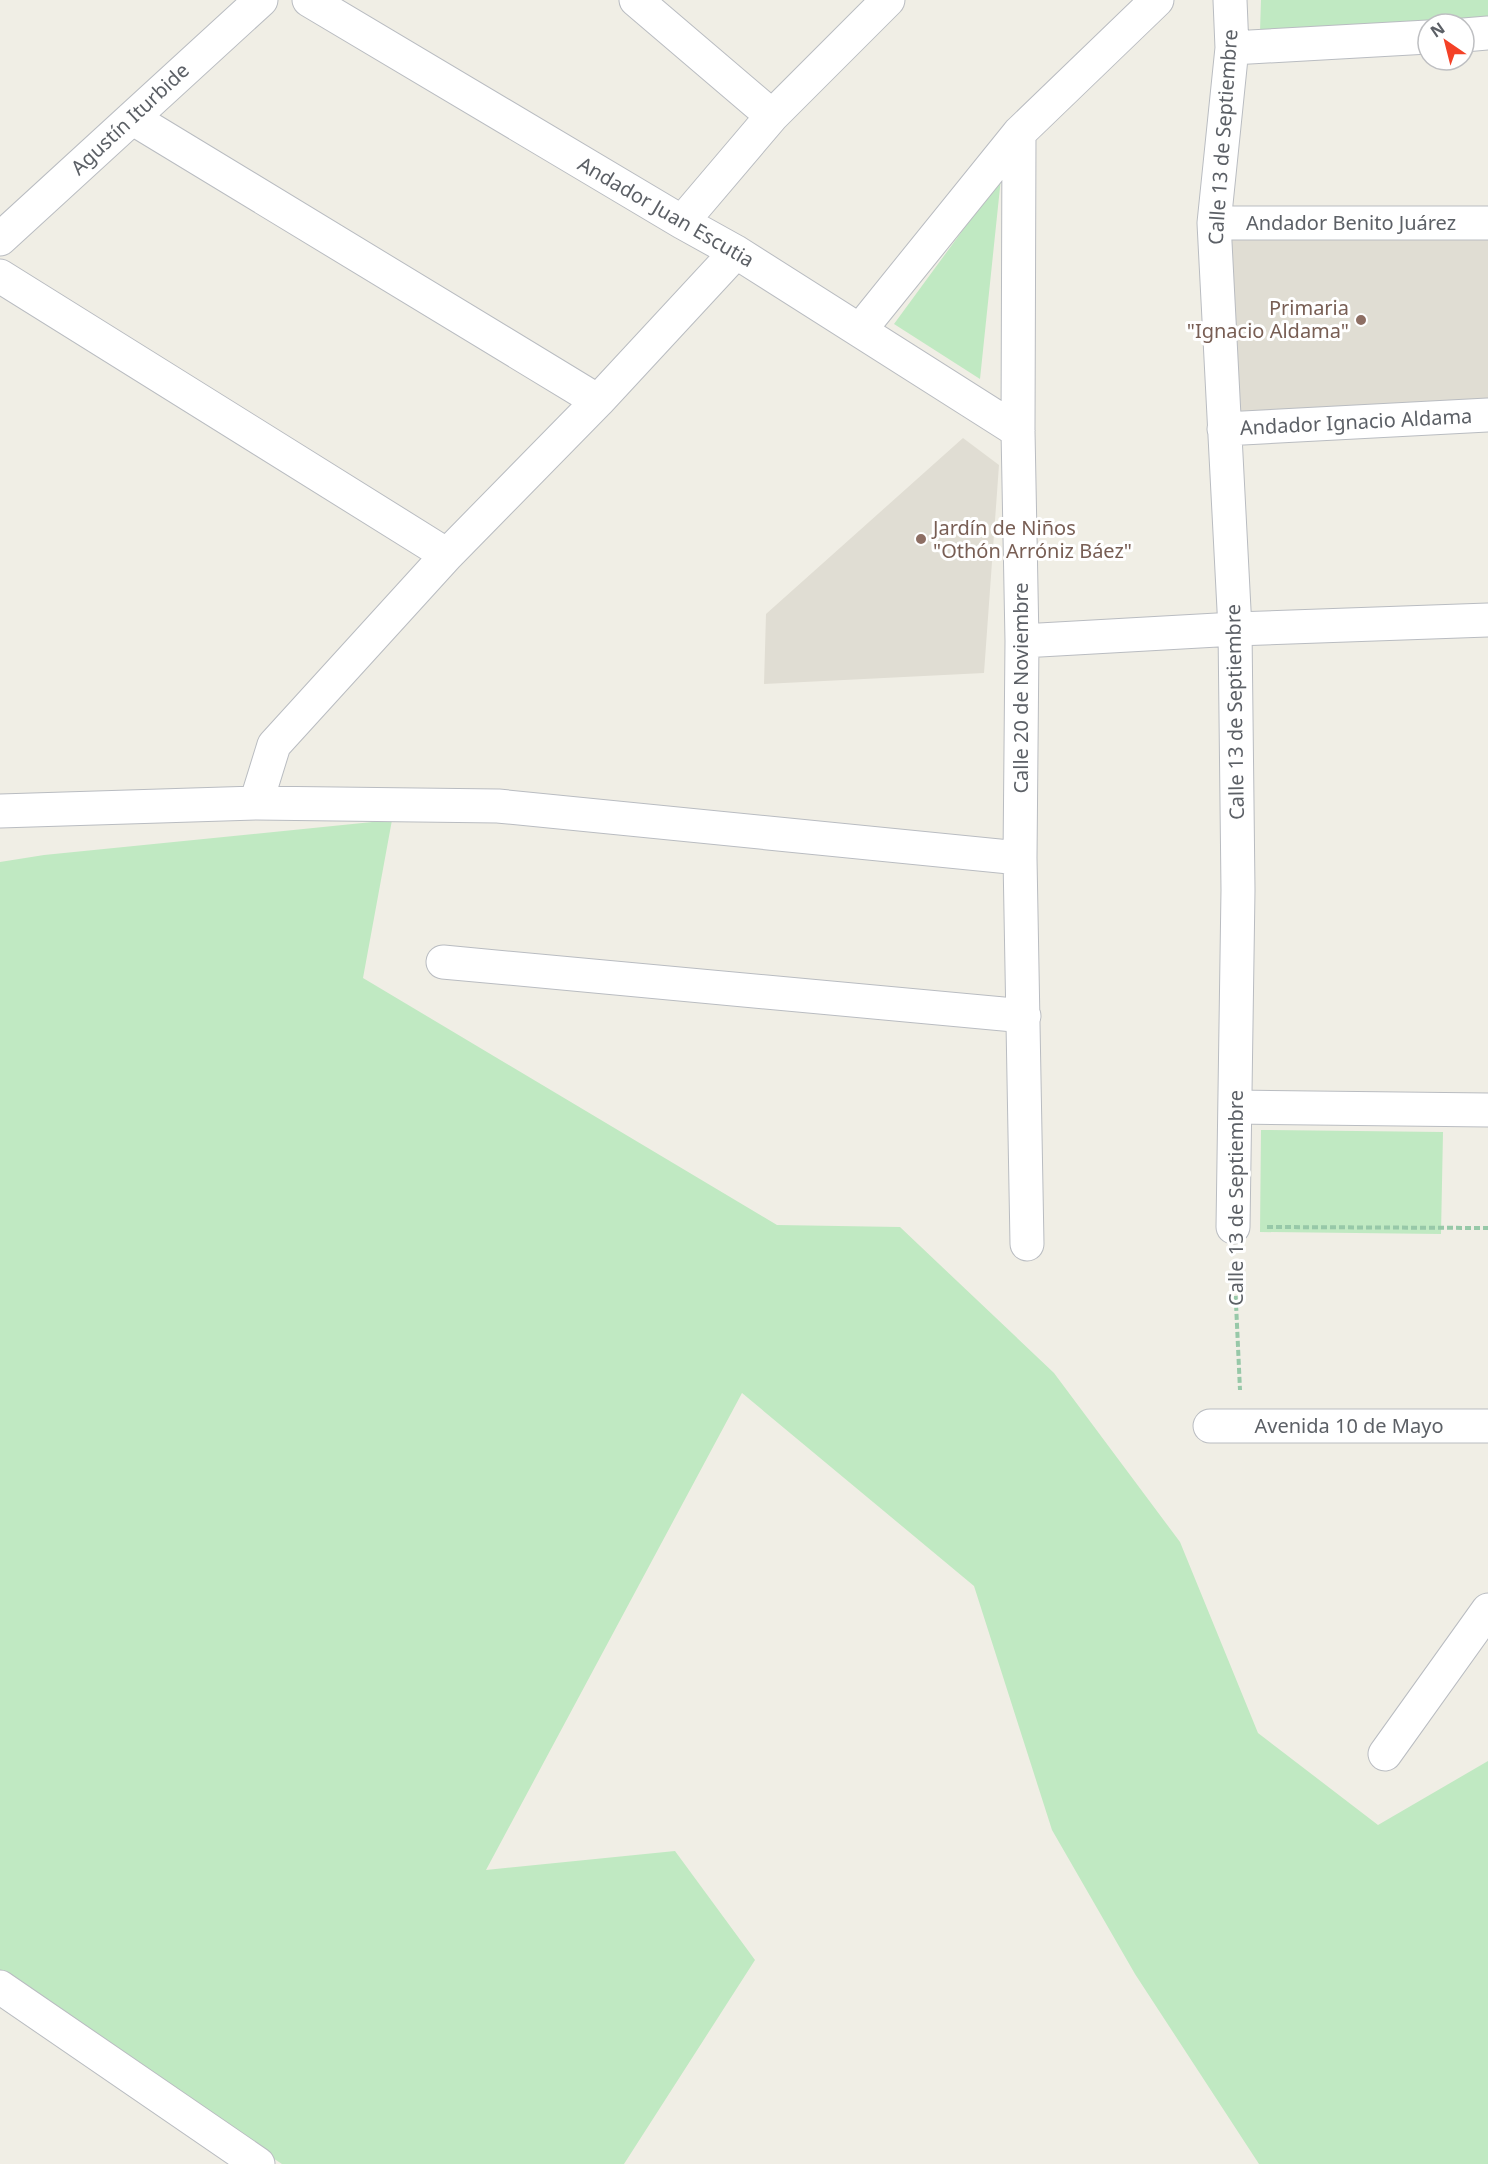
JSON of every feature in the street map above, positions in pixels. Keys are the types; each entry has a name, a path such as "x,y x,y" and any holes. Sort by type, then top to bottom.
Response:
{"street":[{"name":"Agustín Iturbide","path":"0,239 261,0"},
{"name":"Andador Juan Escutia","path":"309,0 735,252 1018,431"},
{"path":"636,0 772,116"},
{"path":"682,222 772,116 888,0"},
{"path":"860,330 1019,133 1157,0"},
{"name":"Calle 13 de Septiembre","path":"1230,0 1232,48 1214,223 1235,629 1238,890 1233,1227"},
{"path":"1232,48 1416,38"},
{"path":"132,118 598,401"},
{"name":"Calle 20 de Noviembre","path":"1019,133 1018,431 1022,641 1020,858 1027,1244"},
{"name":"Andador Benito Juárez","path":"1214,223 1488,223"},
{"path":"256,803 274,745 447,555 598,401 735,252"},
{"path":"0,276 447,555"},
{"name":"Andador Ignacio Aldama","path":"1224,429 1488,415"},
{"path":"1022,641 1235,629 1488,620"},
{"path":"0,811 256,803 498,806 1020,858"},
{"path":"443,962 1024,1016"},
{"path":"1236,1107 1488,1110"},
{"name":"Avenida 10 de Mayo","path":"1226,1426 1488,1426"},
{"path":"1385,1754 1488,1610"},
{"path":"0,1987 258,2164"}],"path":[{"path":"1233,1227 1488,1228"},
{"name":"Calle 13 de Septiembre","path":"1226,1426 1233,1227"}],"shaded area":[{"name":"Primaria \"Ignacio Aldama\"","path":"1488,234 1488,401 1237,420 1230,238"},
{"name":"Jardín de Niños \"Othón Arróniz Báez\"","path":"963,438 999,465 984,673 764,684 766,614"}],"green space":[{"path":"1261,0 1488,0 1488,20 1476,21 1476,12 1416,12 1416,24 1260,32"},
{"path":"1001,178 980,379 894,324"},
{"path":"392,820 363,978 777,1225 900,1227 1054,1373 1180,1542 1258,1733 1378,1825 1488,1761 1488,2164 1259,2164 1135,1974 1052,1830 974,1586 742,1393 486,1870 675,1851 755,1960 624,2164 282,2164 0,1980 0,862 44,855"},
{"path":"1261,1130 1443,1132 1441,1234 1260,1232"}],"place":[{"name":"Primaria \"Ignacio Aldama\"","path":"1361,320"},
{"name":"Jardín de Niños \"Othón Arróniz Báez\"","path":"921,539"}]}
